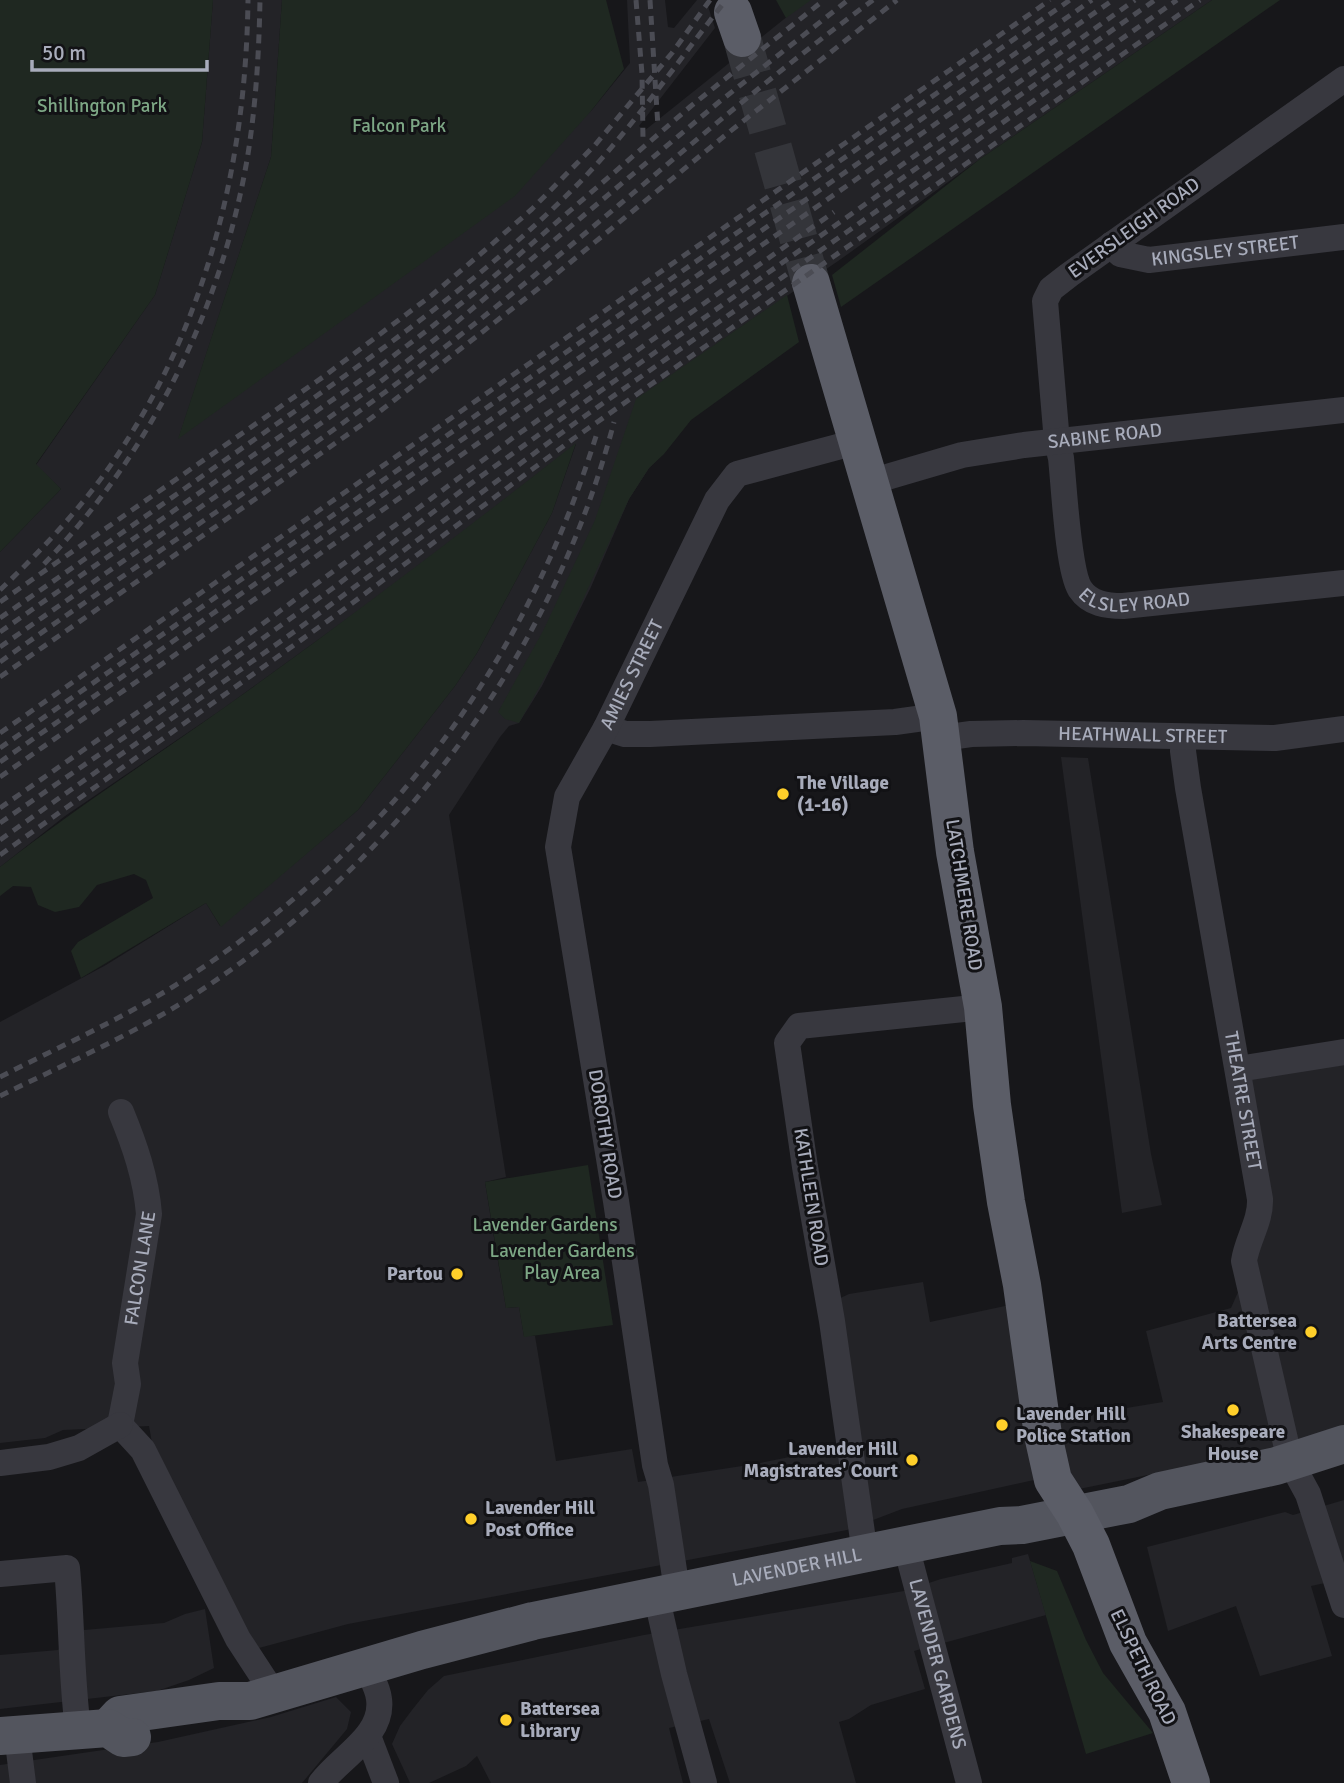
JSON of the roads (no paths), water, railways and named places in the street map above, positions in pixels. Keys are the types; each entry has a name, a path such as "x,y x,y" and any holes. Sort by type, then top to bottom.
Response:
{"highway":[{"name":"LATCHMERE ROAD","path":"811,283 940,727 955,852 983,1007 994,1119 1044,1435 1053,1480 1075,1514"},
{"name":"ELSPETH ROAD","path":"1075,1514 1097,1558 1128,1643 1167,1712 1191,1783"}],"main road":[{"name":"LAVENDER HILL","path":"8,1735 93,1728 120,1715 219,1701 262,1698 517,1625 666,1592 1000,1526 1022,1525 1129,1504 1160,1491 1290,1461 1344,1444"}],"street":[{"name":"EVERSLEIGH ROAD","path":"1057,442 1045,301 1047,295 1059,282 1344,79"},
{"name":"KINGSLEY STREET","path":"1112,244 1120,254 1149,260 1344,237"},
{"name":"SABINE ROAD","path":"870,482 962,455 1344,410"},
{"name":"AMIES STREET","path":"856,442 737,474 718,500 606,728 620,733 650,734 895,722 940,727"},
{"name":"ELSLEY ROAD","path":"1057,442 1074,569 1081,590 1096,603 1123,606 1344,583"},
{"name":"HEATHWALL STREET","path":"940,727 971,733 1275,738 1344,729"},
{"name":"DOROTHY ROAD","path":"606,728 567,797 558,847 614,1187 655,1465 661,1485 666,1592 674,1675 704,1783"},
{"name":"THEATRE STREET","path":"1184,737 1188,788 1261,1209 1245,1249 1244,1261 1290,1461 1308,1494 1344,1605"},
{"name":"KATHLEEN ROAD","path":"865,1554 834,1334 787,1043 799,1026 983,1007"},
{"path":"1238,1069 1344,1052"},
{"name":"FALCON LANE","path":"120,1425 128,1384 125,1363 149,1214 147,1190 136,1148 121,1112"},
{"path":"0,1463 49,1457 79,1448 120,1425 143,1450 237,1639 262,1698"},
{"name":"LAVENDER GARDENS","path":"906,1546 969,1783"},
{"path":"0,1574 67,1569 73,1689 93,1728"},
{"path":"321,1783 332,1769 368,1737 379,1708 379,1696 367,1667"},
{"path":"8,1735 23,1783"},
{"path":"368,1737 386,1783"}],"tunnel":[{"path":"742,38 811,283"}],"railway":[{"path":"0,590 66,521 111,465 154,394 179,341 218,232 231,175 246,59 248,0"},
{"path":"44,564 118,474 149,426 201,321 221,267 248,154 257,77 260,0"},
{"path":"636,0 642,74 643,139"},
{"path":"650,0 658,127"},
{"path":"0,602 323,377 432,295 484,251 532,209 595,145 672,53 710,0"},
{"path":"0,618 371,357 490,264 565,197 609,151 726,0"},
{"path":"0,632 371,373 434,325 691,106 824,0"},
{"path":"0,647 380,382 447,330 719,102 848,0"},
{"path":"0,662 387,391 496,307 763,85 873,0"},
{"path":"0,677 370,419 539,288 728,133 897,0"},
{"path":"0,733 1050,0"},
{"path":"0,748 1070,0"},
{"path":"0,762 1092,0"},
{"path":"0,777 1113,0"},
{"path":"872,186 1135,0"},
{"path":"0,823 333,588 579,406 1155,0"},
{"path":"0,840 298,629 575,423 1177,0"},
{"path":"0,855 343,610 573,439 1200,0"},
{"path":"0,808 230,648 514,437 834,212"},
{"path":"0,1096 150,1022 248,957 321,897 388,831 449,758 502,681 548,598 585,512 614,422"},
{"path":"0,1077 119,1018 187,978 260,926 327,869 387,808 442,743 489,672 531,597 567,518 597,433"}],"place":[{"name":"The Village (1-16)","path":"783,794"},
{"name":"Partou","path":"457,1274"},
{"name":"Battersea Arts Centre","path":"1311,1332"},
{"name":"Shakespeare House","path":"1233,1410"},
{"name":"Lavender Hill Police Station","path":"1002,1425"},
{"name":"Lavender Hill Magistrates' Court","path":"912,1460"},
{"name":"Lavender Hill Post Office","path":"471,1519"},
{"name":"Battersea Library","path":"506,1720"}],"park label":[{"name":"Shillington Park","path":"102,106"},
{"name":"Falcon Park","path":"399,126"},
{"name":"Lavender Gardens","path":"545,1225"},
{"name":"Lavender Gardens Play Area","path":"562,1262"}]}
